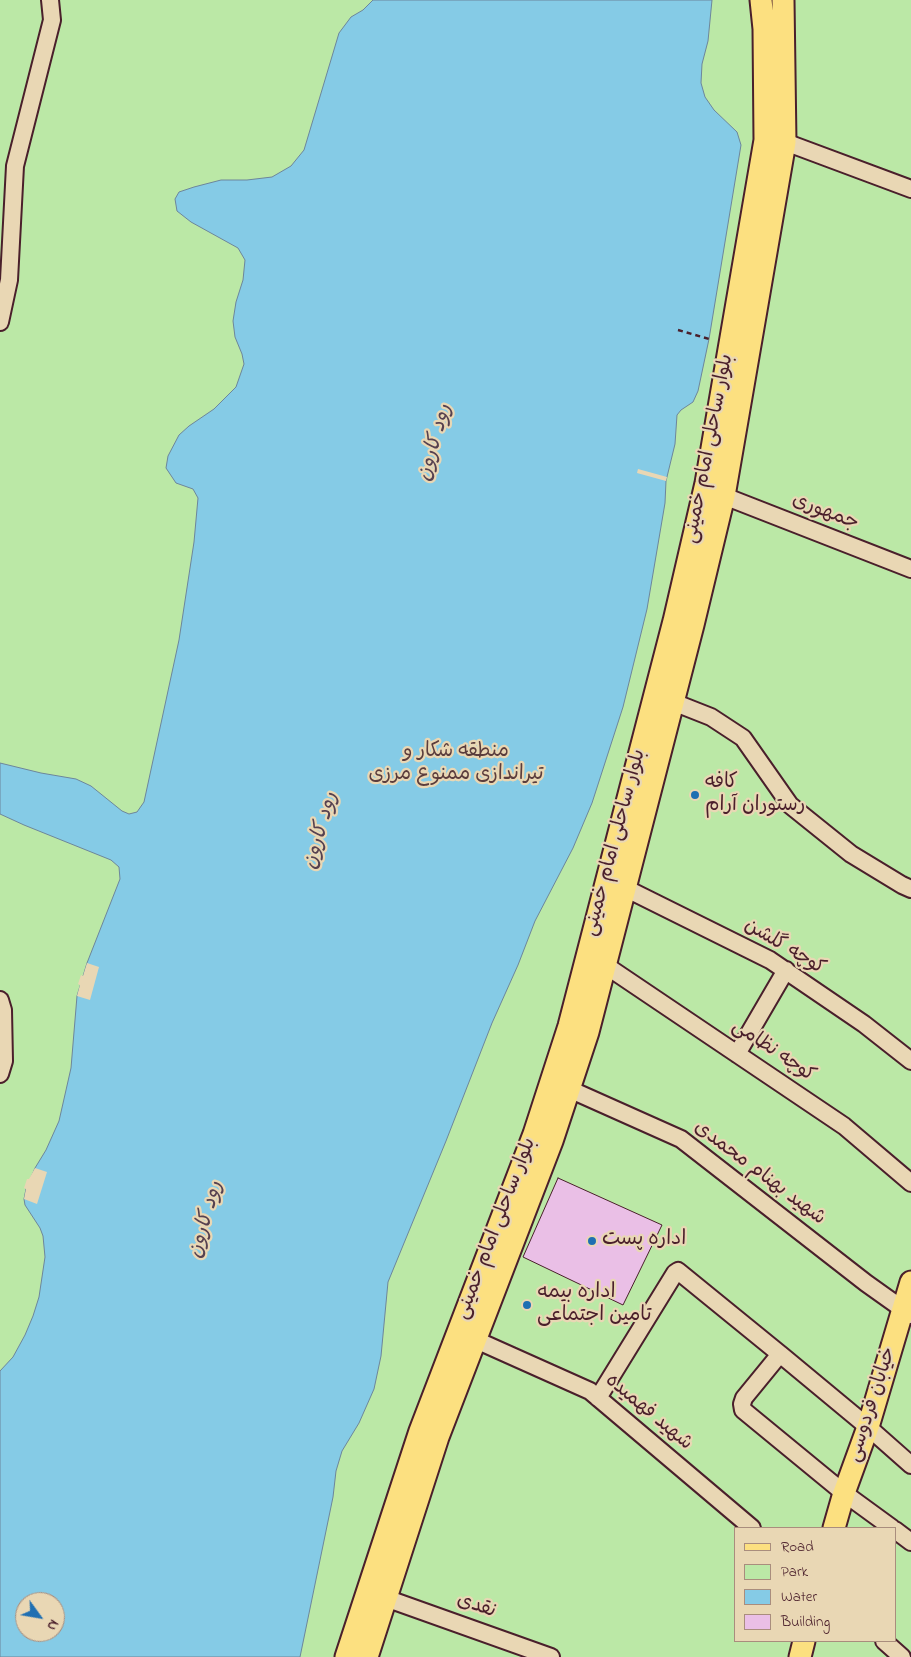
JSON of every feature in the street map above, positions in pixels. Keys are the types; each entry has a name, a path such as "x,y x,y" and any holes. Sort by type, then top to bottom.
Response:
{"main road":[{"name":"بلوار ساحلی امام خمینی","path":"761,0 775,141"},
{"name":"بلوار ساحلی امام خمینی","path":"346,1657 377,1595 476,1340 552,1140 588,1032 673,702 714,492 775,141 783,0"},
{"name":"بلوار ساحلی امام خمینی","path":"367,1657 377,1595 420,1431 534,1134 569,1026 674,621 714,492"},
{"name":"خیابان فردوسی","path":"834,1527 844,1493 907,1312 911,1282"},
{"path":"800,1657 804,1642"}],"street":[{"path":"0,322 9,280 15,166 52,20 50,0"},
{"path":"775,141 911,189"},
{"name":"جمهوری","path":"714,492 911,569"},
{"path":"673,702 711,717 743,738 790,806 851,854 911,889"},
{"name":"کوچه گلشن","path":"625,888 770,960 864,1024 911,1060"},
{"name":"کوچه نظامی","path":"605,965 844,1126 911,1183"},
{"path":"737,1054 786,970"},
{"path":"0,1000 3,1010 4,1062 0,1074"},
{"name":"شهید بهنام محمدی","path":"569,1089 680,1139 866,1283 907,1312"},
{"path":"598,1398 678,1271 868,1427 911,1465"},
{"name":"شهید فهمیده","path":"476,1340 590,1392 751,1527"},
{"path":"780,1354 744,1398 743,1410 844,1493 890,1527"},
{"path":"896,1531 911,1542"},
{"name":"نقدی","path":"377,1595 551,1657"},
{"path":"885,1642 902,1657"}],"path":[{"path":"678,330 709,339"}],"green space":[{"name":"منطقه شکار و تیراندازی ممنوع مرزی","path":"0,0 911,0 911,1657 0,1657"}],"water":[{"name":"رود کارون","path":"373,0 712,0 708,41 702,64 701,83 705,97 714,110 737,132 741,145 709,339 698,391 693,402 677,415 675,444 666,481 665,503 647,609 623,707 592,803 573,848 535,921 388,1282 381,1356 374,1389 359,1423 342,1451 336,1471 333,1497 300,1657 0,1657 0,1371 13,1357 33,1316 39,1297 45,1257 43,1236 25,1205 24,1199 35,1168 46,1150 59,1121 71,1068 77,996 87,963 120,879 119,867 111,860 0,814 0,763 76,779 91,786 122,811 129,814 137,812 144,802 179,640 194,542 198,498 193,489 176,483 166,468 168,456 179,435 214,409 236,387 244,364 235,337 233,321 236,302 243,280 245,260 238,248 191,222 177,211 175,199 179,192 194,187 221,180 247,180 272,177 291,166 304,150 339,33 351,17 363,10"}],"pier":[{"path":"638,469 667,477 666,481 637,473"},
{"path":"87,963 99,967 90,1000 77,996 80,985 78,984"},
{"path":"35,1168 47,1172 37,1204 24,1199 26,1189 24,1188 27,1179 29,1179"}],"building":[{"name":"اداره پست","path":"558,1178 662,1225 623,1305 523,1257"}],"place":[{"name":"کافه رستوران آرام","path":"695,795"},
{"name":"اداره پست","path":"592,1241"},
{"name":"اداره بیمه تامین اجتماعی","path":"527,1305"}]}
